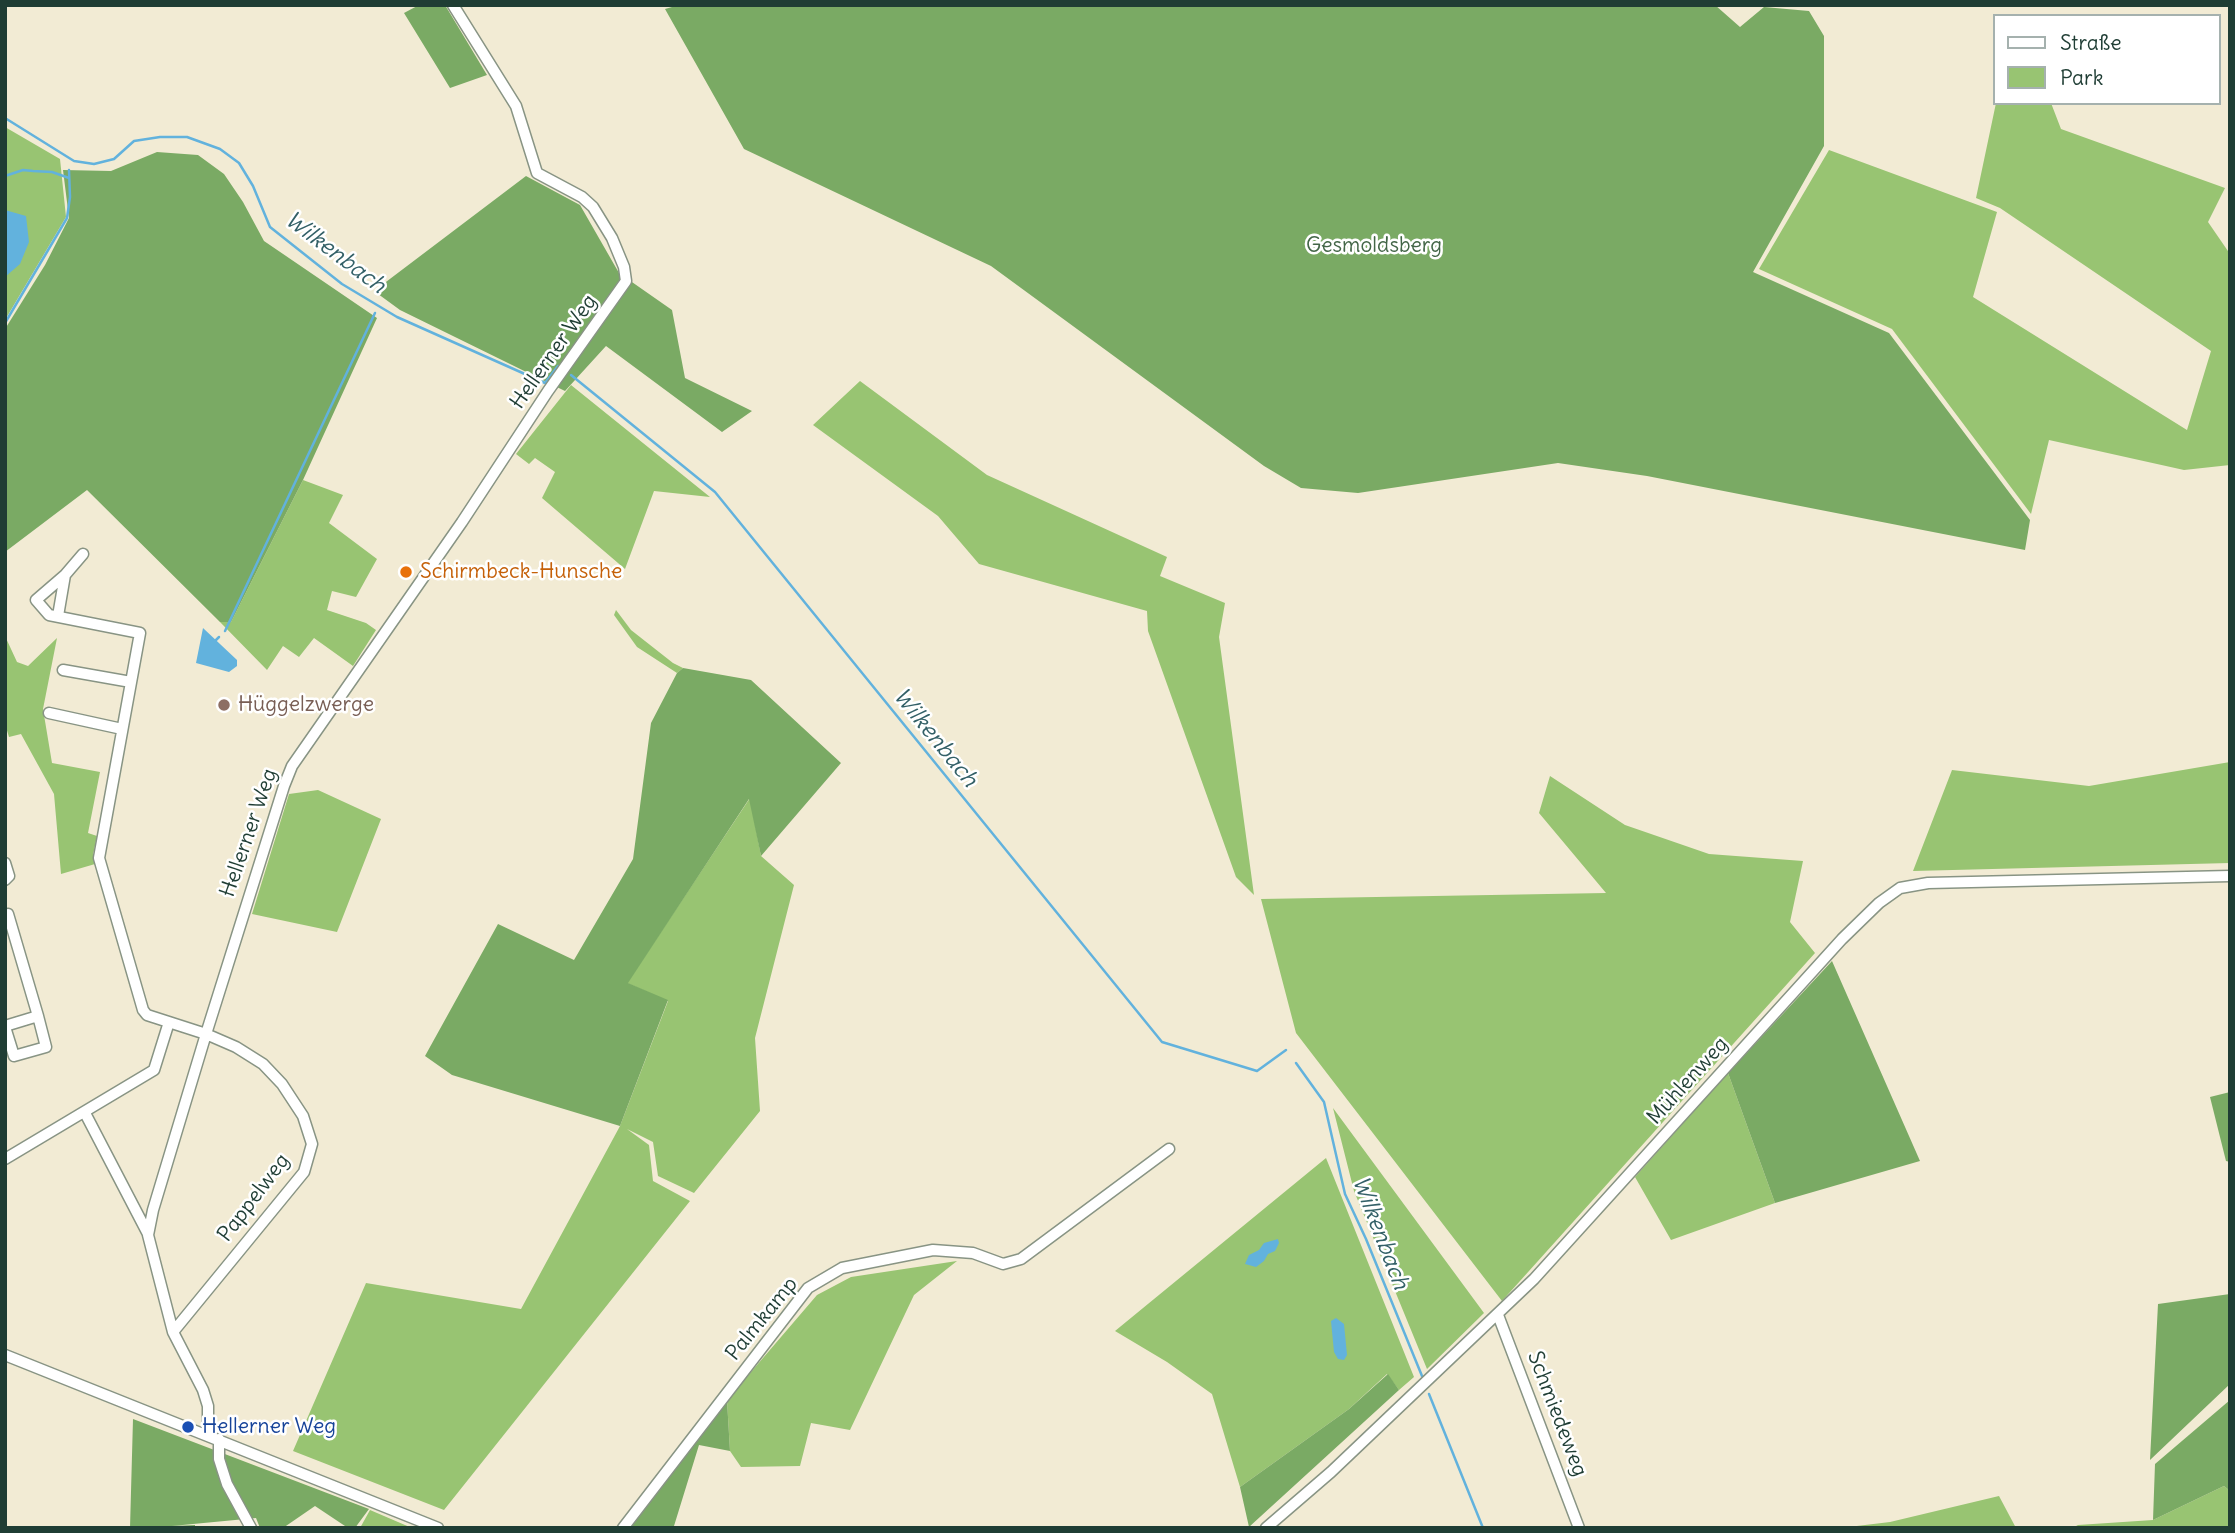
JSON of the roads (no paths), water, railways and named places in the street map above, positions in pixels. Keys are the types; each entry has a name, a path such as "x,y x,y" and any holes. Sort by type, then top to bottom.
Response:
{"street":[{"name":"Hellerner Weg","path":"208,1434 208,1406 203,1390 173,1332 148,1235 153,1210 271,823 292,766 626,281 624,267 612,238 593,207 582,197 537,173 516,106 453,5"},
{"path":"65,575 58,616 49,615 36,600 65,575 83,554"},
{"name":"Pappelweg","path":"58,616 140,633 99,858 144,1010 147,1014 169,1023 206,1034 236,1047 263,1064 282,1084 303,1116 312,1144 304,1172 173,1332"},
{"path":"64,670 131,682"},
{"path":"49,713 122,729"},
{"path":"5,863 9,876 5,880"},
{"name":"Mühlenweg","path":"1266,1528 1331,1472 1534,1279 1842,939 1900,888 1928,883 2230,876"},
{"path":"6,911 38,1017 46,1047 13,1056 5,1026 38,1017"},
{"path":"5,1159 154,1070 169,1023"},
{"path":"85,1113 148,1235"},
{"name":"Palmkamp","path":"623,1528 808,1288 842,1268 933,1250 973,1253 1003,1265 1021,1259 1169,1149"},
{"name":"Schmiedeweg","path":"1498,1315 1579,1528"},
{"path":"5,1355 438,1528"},
{"path":"219,1439 219,1459 227,1484 251,1528"}],"water":[{"path":"5,210 26,216 29,242 20,264 5,277"},
{"path":"203,628 237,660 237,666 229,672 196,663"},
{"path":"1278,1239 1275,1251 1268,1254 1264,1261 1256,1267 1245,1264 1249,1255 1259,1250 1264,1243"},
{"path":"1336,1318 1344,1324 1347,1355 1344,1360 1338,1359 1334,1352 1331,1321"}],"waterway":[{"name":"Wilkenbach","path":"5,118 74,161 94,164 114,159 134,141 160,137 187,137 220,149 239,163 253,186 270,227 342,284 397,317 545,383 558,366"},
{"path":"5,176 23,170 52,172 69,178"},
{"path":"5,323 67,218 70,197 69,170"},
{"path":"225,631 375,313"},
{"name":"Wilkenbach","path":"571,375 715,492 1162,1042 1257,1071 1286,1050"},
{"path":"216,640 219,637"},
{"name":"Wilkenbach","path":"1296,1063 1324,1102 1345,1194 1422,1376"},
{"name":"Wilkenbach","path":"1429,1394 1483,1528"}],"place":[{"name":"Schirmbeck-Hunsche","path":"406,572"},
{"name":"Hüggelzwerge","path":"224,705"},
{"name":"Hellerner Weg","path":"188,1427"}],"park label":[{"name":"Gesmoldsberg","path":"1374,246"}]}
